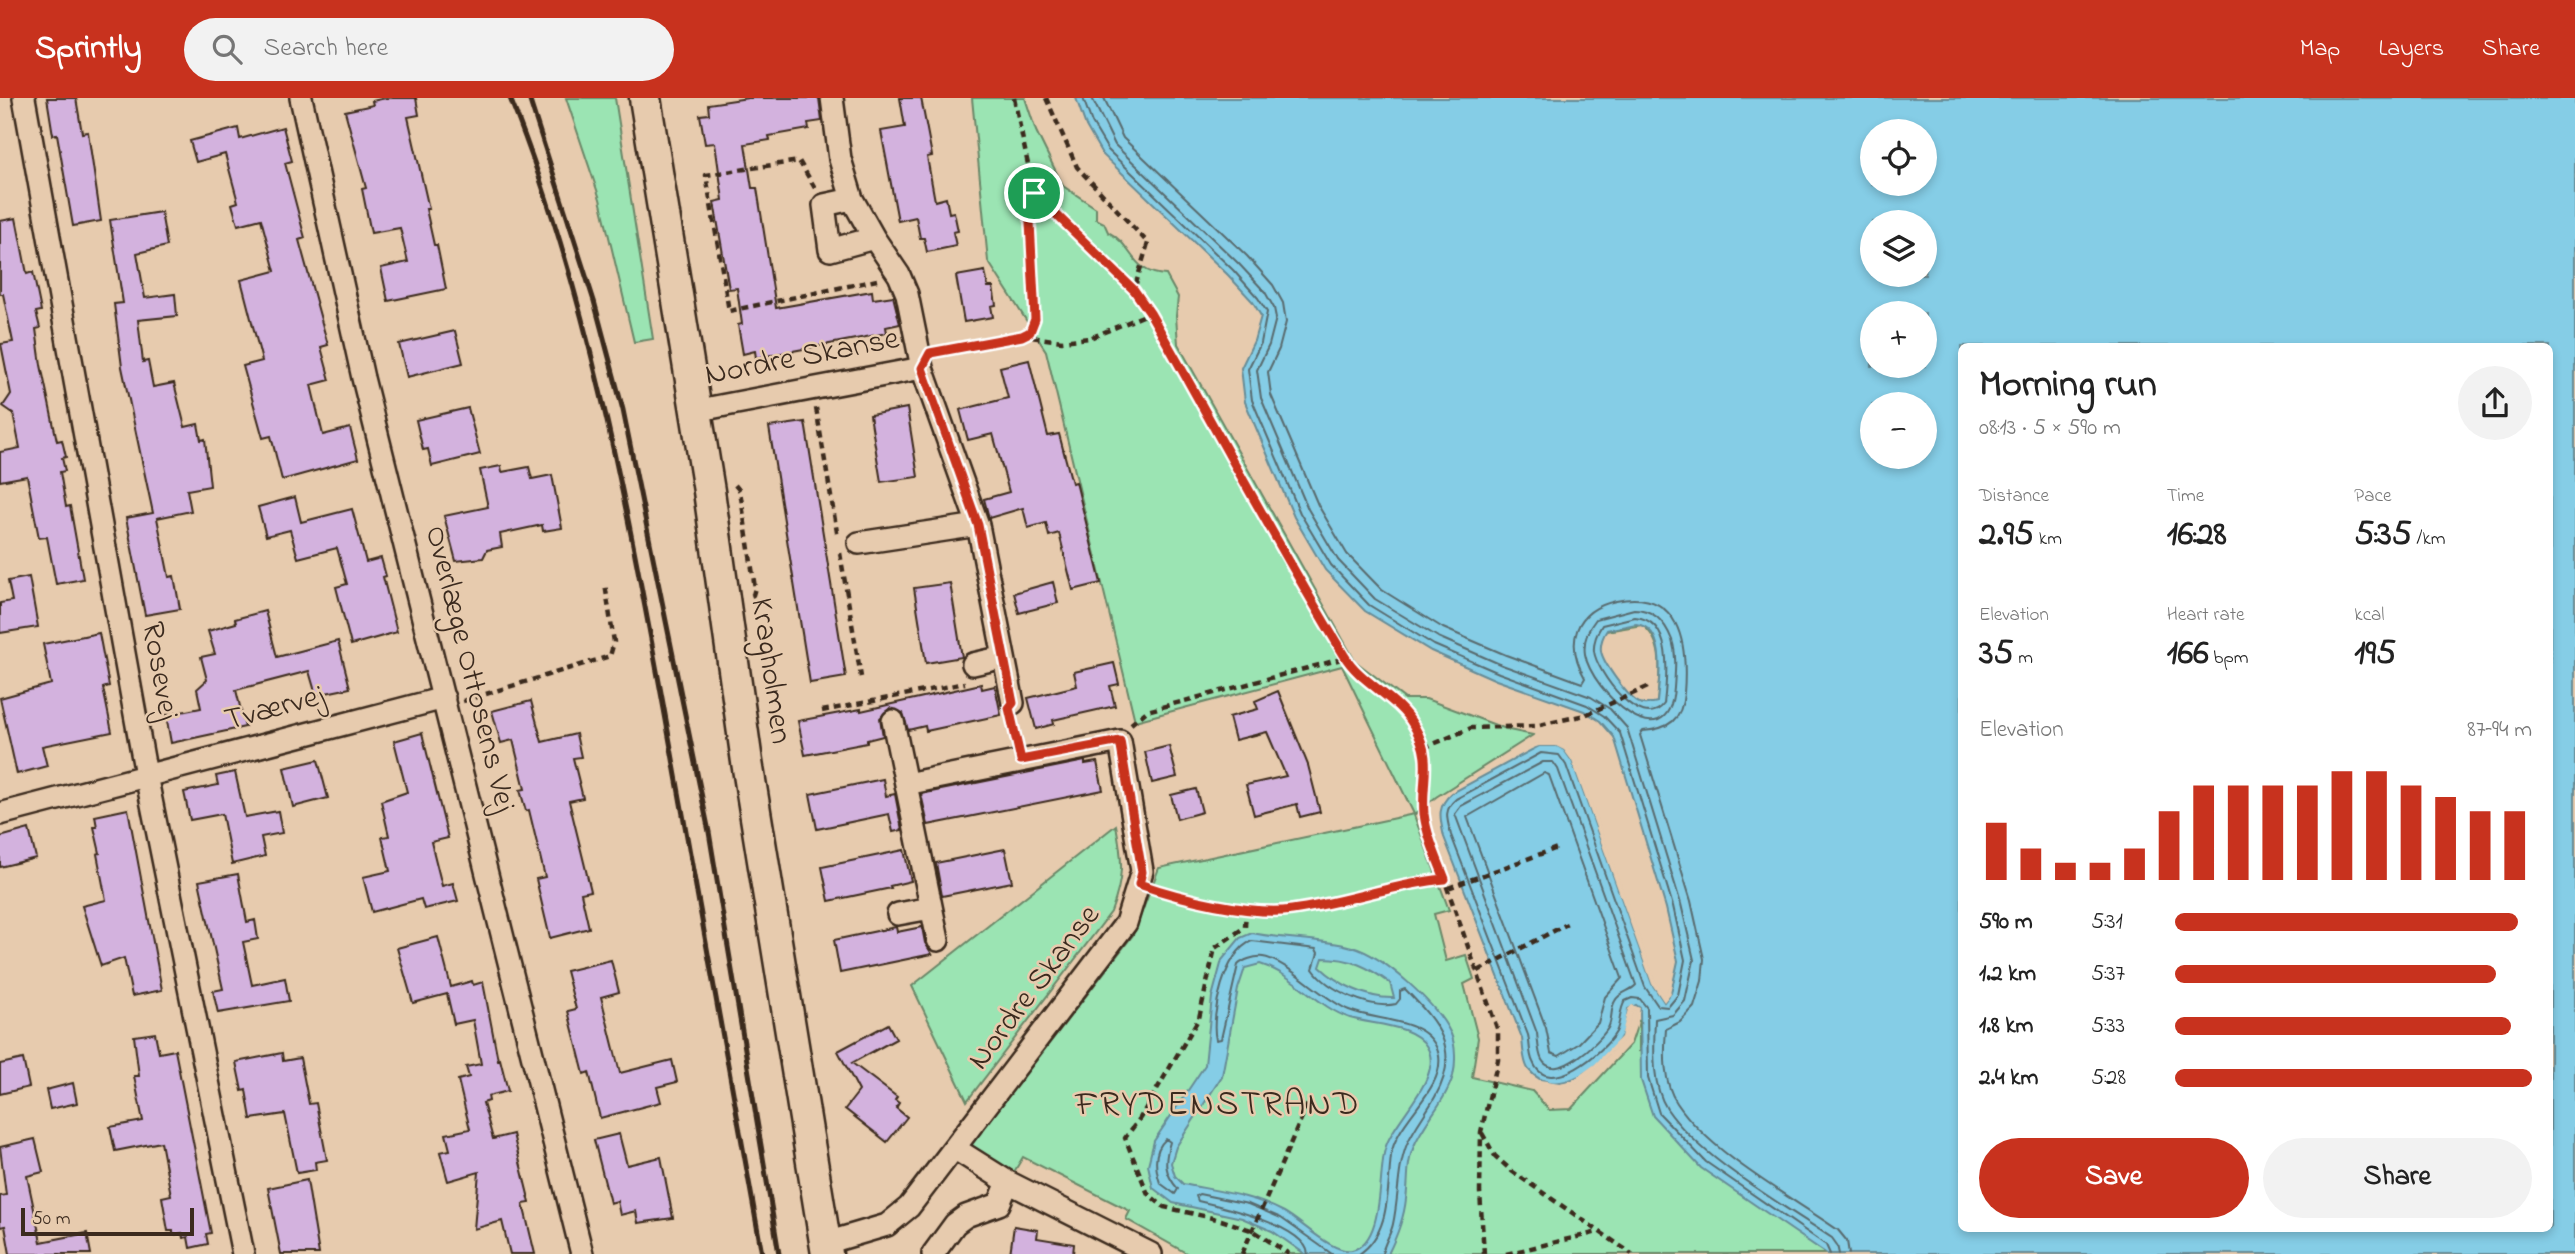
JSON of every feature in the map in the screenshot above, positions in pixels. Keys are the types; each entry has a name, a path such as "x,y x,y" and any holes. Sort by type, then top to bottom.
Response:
{"street":[{"name":"Rosevej","path":"24,98 146,775 243,1254"},
{"name":"Overlæge Ottosens Vej","path":"301,98 363,378 582,1254"},
{"name":"Kragholmen","path":"645,98 709,491 747,762 826,1249"},
{"name":"Nordre Skanse","path":"832,98 840,159 852,199 873,238 899,275 907,294 922,368 978,525 1013,703"},
{"path":"852,199 824,205 830,250 873,238"},
{"name":"Nordre Skanse","path":"694,411 922,368"},
{"path":"859,543 978,525"},
{"path":"971,673 1004,657"},
{"name":"Tværvej","path":"0,814 146,775 445,702"},
{"path":"893,721 938,940"},
{"name":"Nordre Skanse","path":"826,1249 887,1225 909,1207 1126,923 1139,884 1141,862 1120,741"},
{"path":"906,784 1120,741"},
{"path":"898,914 931,908"},
{"path":"954,1148 1008,1182 1151,1254"},
{"path":"933,1254 955,1224 965,1216 999,1204 1008,1182"}],"path":[{"path":"922,368 930,353 1022,336 1030,332 1035,319 1030,222 1034,193 1014,98"},
{"path":"1046,98 1077,167 1148,243 1134,290"},
{"path":"824,205 799,161 706,175 729,311 899,275"},
{"path":"1034,193 1134,290 1150,313 1345,658 1399,707 1414,726 1424,748 1427,772 1424,811 1427,831 1497,1031 1495,1076 1481,1132 1480,1192 1484,1254"},
{"path":"1022,336 1062,341 1090,338 1150,313"},
{"path":"813,389 861,677"},
{"path":"740,491 755,588"},
{"path":"445,702 610,656 614,642 605,584"},
{"path":"1120,741 1134,718 1147,711 1345,658"},
{"path":"822,711 971,673"},
{"path":"1424,748 1471,728 1535,726 1585,715 1648,688"},
{"path":"1013,703 1009,708 1021,760"},
{"path":"1448,888 1557,848"},
{"path":"1139,884 1161,892 1270,912 1293,910 1416,882 1445,879"},
{"path":"1246,908 1245,927 1215,948 1199,1018 1140,1118 1125,1138 1148,1194 1164,1207 1255,1229 1289,1254"},
{"path":"1478,971 1567,924"},
{"path":"1242,1254 1309,1101"},
{"path":"1481,1132 1495,1156 1513,1172 1632,1254"},
{"path":"1506,1254 1599,1231"}],"green space":[{"path":"566,98 615,98 653,339 634,342 600,199"},
{"path":"972,98 1025,98 1036,131 1063,186 1096,208 1096,219 1104,223 1108,232 1123,244 1139,264 1154,273 1166,275 1178,297 1178,344 1355,661 1405,699 1426,699 1509,730 1533,735 1436,797 1414,815 1449,910 1434,914 1446,961 1466,955 1474,979 1464,984 1478,1038 1472,1077 1532,1091 1549,1110 1571,1109 1631,1044 1639,1020 1639,1051 1690,1055 1657,703 1658,650 1650,632 1642,625 1595,633 1255,98 2504,98 2575,149 2575,1254 1188,1254 1126,1219 1130,1211 1023,1157 1014,1172 974,1151 971,1145 1133,935 1159,868 1414,814 1342,666 1135,721 1046,351 988,261"},
{"path":"1116,825 1121,869 1111,912 967,1101 912,986"}],"water":[{"path":"1076,98 2575,98 2575,1254 1827,1254 1701,1168 1653,1116 1641,1080 1640,1008 1636,1005 1628,1009 1622,1035 1615,1046 1593,1067 1566,1081 1540,1079 1529,1070 1526,1063 1522,1038 1444,837 1441,808 1452,793 1539,746 1557,746 1564,750 1572,761 1652,984 1664,1002 1671,993 1678,961 1666,908 1614,737 1600,721 1584,711 1496,680 1431,651 1365,611 1325,570 1294,517 1245,402 1241,368 1254,341 1261,316 1253,302 1102,154 1086,126","holes":["1636,624 1646,628 1657,645 1657,702 1638,703 1616,678 1601,651 1601,642 1607,630"]},
{"path":"1252,933 1328,942 1365,952 1394,971 1422,996 1451,1034 1455,1055 1453,1076 1411,1153 1404,1213 1388,1254 1305,1254 1272,1231 1242,1218 1173,1203 1153,1188 1148,1165 1154,1141 1205,1065 1212,997 1222,960 1240,938","holes":["1323,958 1359,964 1374,972 1390,983 1394,998 1374,996 1344,985 1320,967","1260,964 1284,975 1338,1013 1413,1034 1427,1047 1431,1059 1424,1085 1397,1125 1385,1149 1378,1206 1370,1234 1363,1244 1352,1250 1336,1247 1272,1206 1235,1194 1183,1184 1175,1176 1171,1163 1176,1147 1222,1076 1238,989 1245,968"]}],"pier":[{"path":"1538,743 1558,743 1566,747 1575,759 1655,982 1664,997 1669,988 1671,993 1664,1002 1652,984 1572,761 1564,750 1556,746 1539,746 1521,752"},
{"path":"1632,1005 1640,1008 1636,1031 1636,1010 1633,1008 1624,1039 1597,1067 1575,1083 1560,1086 1538,1082 1560,1083 1573,1080 1595,1064 1621,1037 1628,1009"}],"building":[{"path":"47,98 76,98 82,133 88,132 101,221 73,226 57,134 53,135"},
{"path":"416,98 419,115 408,117 429,209 426,209 446,289 388,301 381,268 408,262 400,228 371,233 362,189 366,188 345,111 373,105 372,101"},
{"path":"748,98 819,98 822,121 808,123 809,129 769,136 770,140 745,144 752,188 757,188 776,308 872,291 873,299 893,296 900,324 886,327 887,333 756,358 755,351 743,354 738,325 742,324 737,288 729,289 714,202 723,200 715,143 705,144 700,115 709,114 708,104"},
{"path":"900,98 921,98 932,156 927,157 935,201 946,198 949,213 954,212 958,231 953,232 956,246 927,252 924,238 920,238 916,217 898,221 881,131 905,127"},
{"path":"283,127 292,161 285,163 305,238 299,240 328,345 321,347 330,380 311,385 323,435 350,428 358,459 282,480 271,436 263,438 243,366 262,361 241,280 275,271 261,219 238,225 232,204 238,202 225,154 196,162 190,141 238,128 240,139"},
{"path":"161,212 167,246 137,253 145,298 175,294 177,316 138,320 143,362 148,361 153,387 174,383 185,427 198,424 201,440 205,439 210,486 187,490 191,511 157,518 169,577 174,576 180,609 145,615 126,518 153,513 122,367 114,304 123,303 110,220"},
{"path":"16,218 27,274 33,272 41,311 36,312 40,328 36,329 41,365 57,441 62,440 66,457 62,458 65,471 60,472 66,507 70,506 83,579 56,584 47,537 39,538 27,476 0,481 0,452 20,448 13,413 3,406 11,394 1,344 13,342 3,294 0,294 0,221"},
{"path":"985,271 988,287 993,287 996,305 991,306 993,317 964,322 956,276"},
{"path":"455,331 463,363 407,377 399,344"},
{"path":"1029,360 1048,436 1059,434 1072,483 1076,482 1101,583 1073,590 1059,533 1049,536 1046,523 1028,528 1023,508 989,518 984,499 1009,492 993,434 968,440 960,410 1008,398 1000,367"},
{"path":"468,408 480,454 432,466 428,449 423,450 416,420"},
{"path":"907,408 918,477 881,482 870,415"},
{"path":"805,422 846,677 810,683 769,427"},
{"path":"501,466 502,472 529,467 532,479 552,475 562,528 543,531 542,525 500,534 502,547 487,550 483,558 456,561 444,516 488,507 480,470"},
{"path":"295,497 301,522 352,509 366,562 381,558 397,632 351,645 336,587 347,584 337,548 298,558 290,530 266,536 258,507"},
{"path":"29,577 38,627 0,633 0,603 12,601 8,581"},
{"path":"1053,582 1058,603 1019,613 1014,593"},
{"path":"950,583 962,657 926,663 914,588"},
{"path":"265,611 277,657 338,641 350,688 316,695 309,671 236,690 245,727 171,743 166,715 201,708 197,689 207,680 201,657 215,654 208,631 236,623 235,619"},
{"path":"99,633 109,686 103,688 112,732 42,746 47,766 17,774 0,698 51,684 43,644"},
{"path":"1114,663 1119,684 1110,686 1115,706 1053,720 1054,724 1036,729 1028,698 1077,686 1074,672"},
{"path":"981,684 982,689 995,686 1001,715 926,731 925,726 908,730 903,713 890,708 880,718 883,736 867,740 867,743 805,755 798,721 861,711"},
{"path":"1278,691 1308,765 1320,812 1300,817 1297,804 1254,815 1246,785 1286,776 1267,732 1235,740 1229,717 1258,709 1255,701"},
{"path":"531,701 542,742 576,734 581,757 573,758 583,798 569,801 591,891 581,893 589,928 550,938 536,879 545,877 529,810 526,811 520,790 525,789 513,740 501,743 492,711"},
{"path":"422,733 448,838 431,842 442,886 453,883 458,901 424,909 421,899 372,912 363,877 390,871 382,837 389,836 381,801 407,792 394,741"},
{"path":"1169,746 1177,777 1152,783 1145,752"},
{"path":"318,760 328,798 293,807 284,768"},
{"path":"1085,761 1085,764 1097,762 1103,790 928,825 921,794"},
{"path":"235,772 245,817 278,811 282,833 261,837 265,856 232,864 222,814 190,820 184,792 218,785 216,776"},
{"path":"883,779 886,796 895,794 902,830 893,832 889,814 817,829 810,794"},
{"path":"1196,789 1202,812 1177,819 1171,795"},
{"path":"128,809 162,990 132,996 124,958 101,966 82,906 106,900 97,854 100,853 94,827 97,827 95,816"},
{"path":"29,829 36,858 0,867 0,837"},
{"path":"1005,849 1012,882 942,896 936,863"},
{"path":"904,850 911,881 829,901 822,867"},
{"path":"238,874 247,922 255,920 258,939 243,942 252,985 285,978 289,1001 218,1013 213,991 223,989 199,881"},
{"path":"896,927 897,932 922,927 925,943 932,954 840,973 834,940"},
{"path":"438,937 451,987 472,981 473,985 483,982 498,1060 500,1059 508,1091 488,1096 489,1101 483,1103 493,1139 513,1134 530,1203 523,1204 535,1254 510,1254 502,1221 474,1229 479,1172 448,1181 440,1152 450,1150 446,1134 470,1129 458,1080 469,1077 466,1067 481,1064 473,1020 454,1024 447,994 413,1003 397,948"},
{"path":"611,960 619,992 601,997 620,1073 672,1060 677,1082 657,1087 661,1102 600,1118 589,1072 584,1074 568,1011 576,1009 566,971"},
{"path":"888,1024 896,1039 852,1063 897,1097 895,1100 899,1103 896,1108 907,1117 887,1142 845,1109 859,1091 838,1051"},
{"path":"155,1033 159,1053 175,1050 211,1233 206,1234 208,1244 190,1248 188,1237 183,1238 182,1233 173,1235 173,1231 168,1231 162,1197 171,1195 161,1142 115,1151 110,1127 143,1121 134,1076 139,1076 134,1036"},
{"path":"282,1053 283,1061 300,1058 309,1104 316,1103 327,1160 315,1162 316,1170 297,1173 285,1114 251,1119 246,1090 242,1091 236,1062"},
{"path":"23,1059 29,1087 0,1094 0,1064"},
{"path":"73,1083 77,1103 50,1109 46,1090"},
{"path":"619,1134 627,1165 661,1157 673,1218 638,1223 636,1211 620,1215 617,1201 610,1203 594,1140"},
{"path":"35,1139 43,1172 27,1176 41,1242 87,1233 91,1254 10,1254 5,1226 0,1227 0,1196 6,1195 0,1147"},
{"path":"307,1180 319,1254 281,1254 268,1188"},
{"path":"1014,1226 1038,1230 1037,1238 1074,1244 1073,1254 1010,1254"}],"railway":[{"path":"510,98 562,247 602,399 635,554 762,1254"},
{"path":"529,98 594,301 623,410 709,832 779,1254"}],"district":[{"name":"FRYDENSTRAND","path":"1218,1105"}],"route":[{"path":"1034,193 1134,290 1150,313 1345,658 1399,707 1414,726 1424,748 1427,772 1424,811 1427,831 1445,879 1416,882 1293,910 1270,912 1161,892 1139,884 1142,872 1120,741 1021,760 1009,708 1013,703 978,525 922,368 930,353 1022,336 1030,332 1035,319 1030,222 1034,193"}]}
